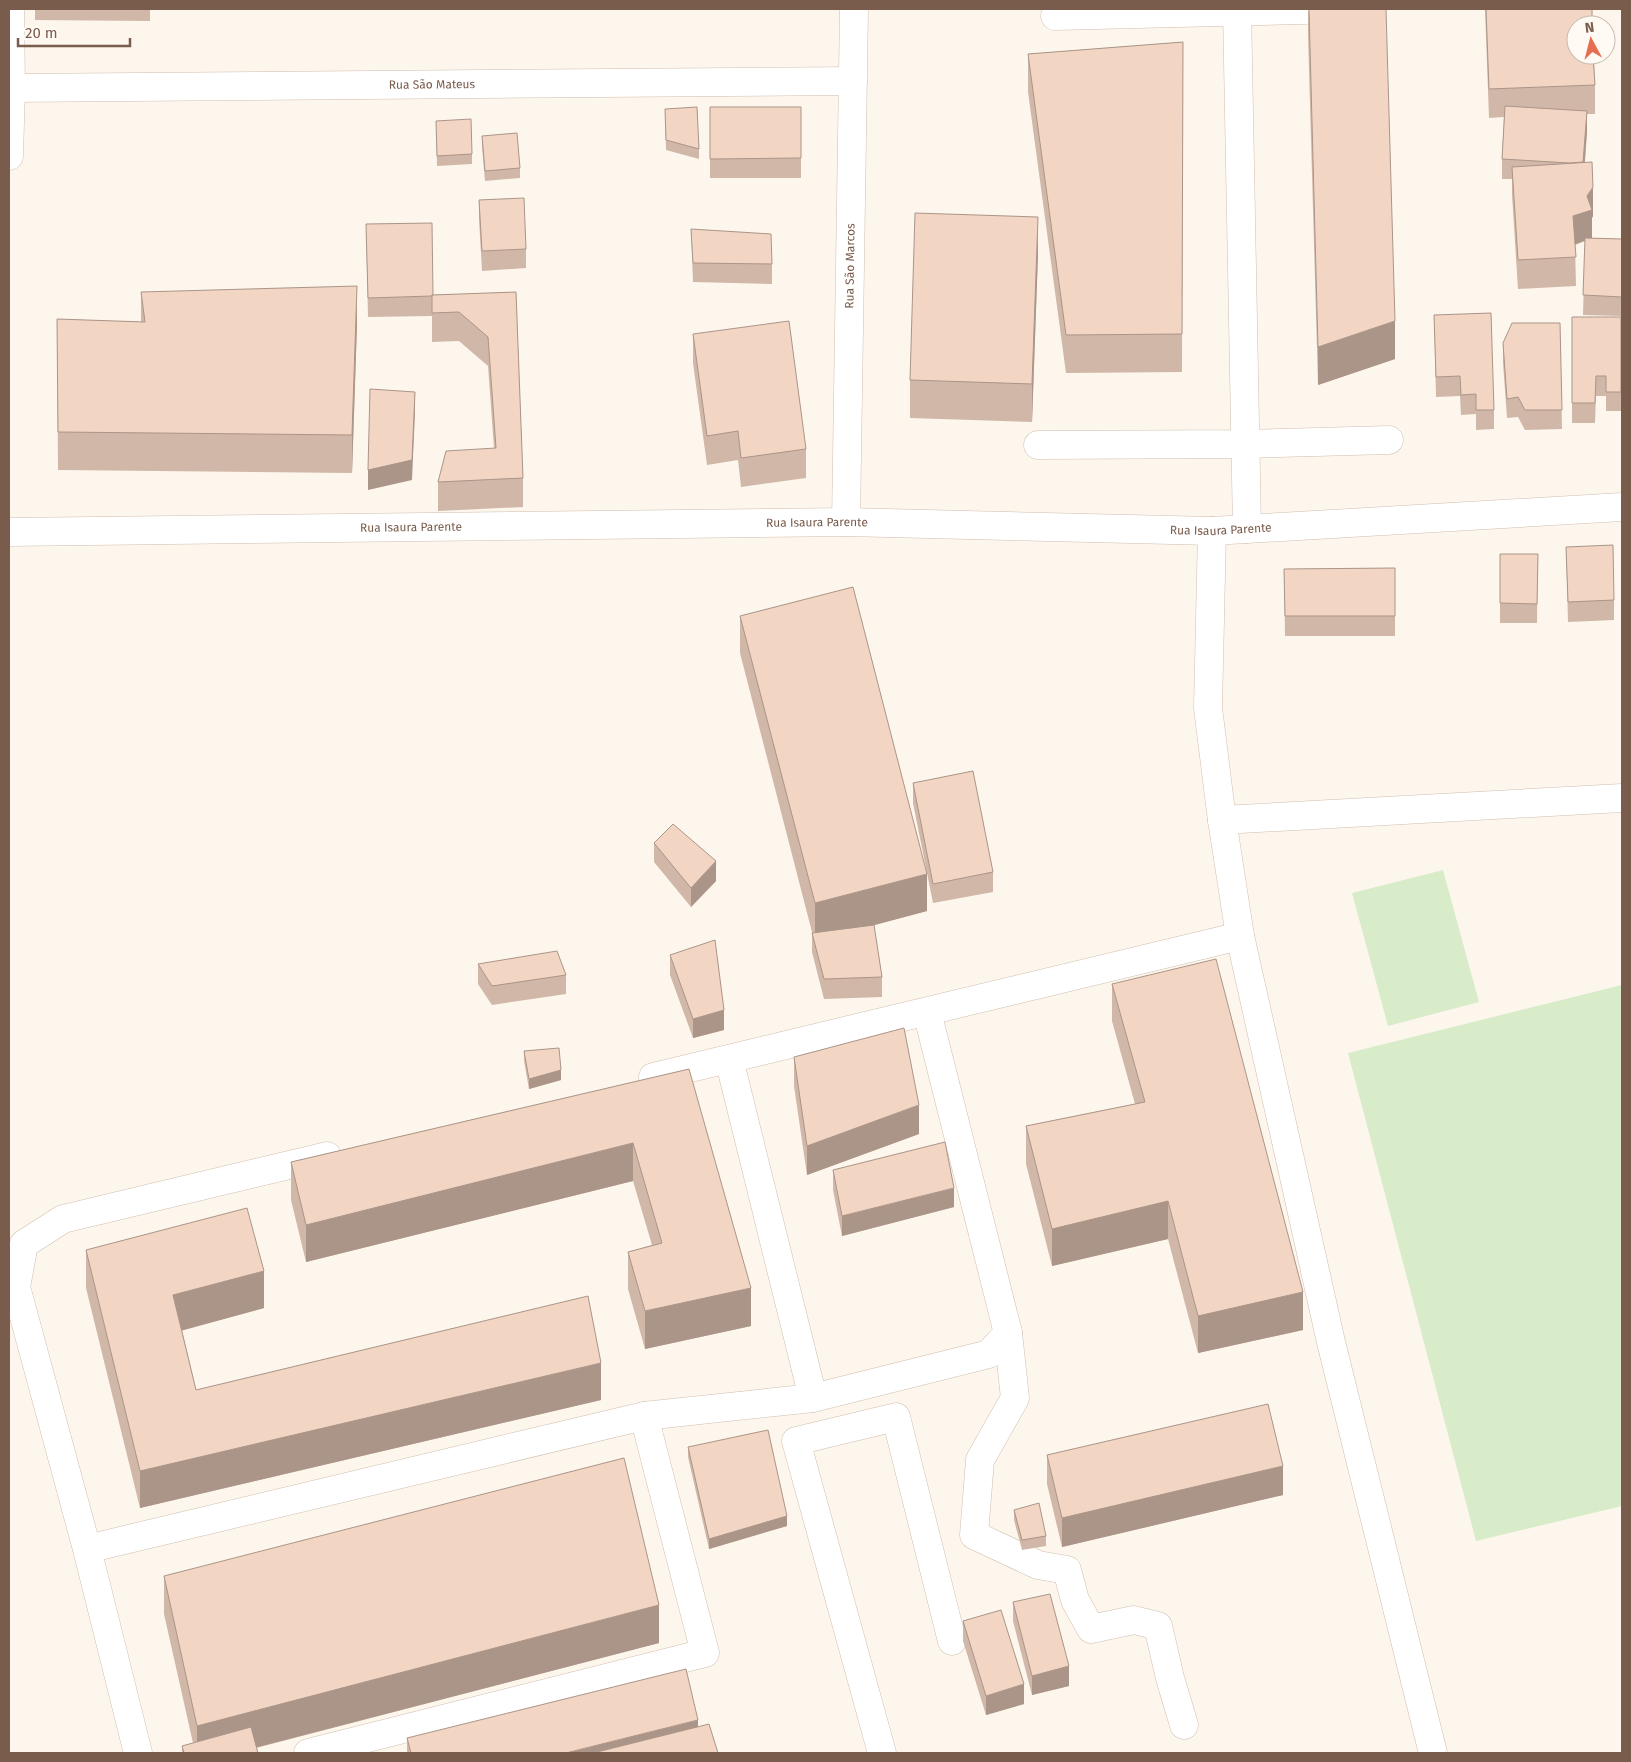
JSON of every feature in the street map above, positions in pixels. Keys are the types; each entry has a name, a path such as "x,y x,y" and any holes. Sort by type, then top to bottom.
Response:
{"street":[{"path":"9,156 11,88 10,9"},
{"name":"Rua São Marcos","path":"846,522 854,9"},
{"path":"1055,16 1237,10 1344,9"},
{"path":"1237,10 1247,529"},
{"name":"Rua São Mateus","path":"11,88 853,80"},
{"path":"1038,445 1245,444 1389,440"},
{"name":"Rua Isaura Parente","path":"9,532 846,522 1212,531 1622,507"},
{"path":"1212,531 1208,708 1222,820 1240,936 1331,1342 1433,1753"},
{"path":"1222,820 1622,798"},
{"path":"633,1082 1240,936"},
{"path":"927,1012 1008,1333 1015,1398 980,1460 974,1535 1038,1565 1067,1570 1075,1600 1092,1629 1134,1620 1158,1626 1170,1678 1184,1725"},
{"path":"729,1059 813,1398"},
{"path":"138,1753 87,1549 16,1287 16,1247 63,1219 353,1150"},
{"path":"87,1549 644,1416 813,1398 988,1354 1008,1333"},
{"path":"888,1379 952,1642"},
{"path":"308,1753 705,1653 644,1416"},
{"path":"882,1753 796,1441 896,1417"}],"green space":[{"path":"1443,870 1479,1002 1388,1026 1352,893"},
{"path":"1622,985 1622,1506 1476,1541 1348,1053"}],"building":[{"path":"1309,9 1386,9 1395,321 1318,347"},
{"path":"1486,9 1592,9 1592,15 1566,15 1566,65 1594,65 1595,85 1489,89"},
{"path":"1183,42 1182,334 1066,335 1028,54"},
{"path":"1505,106 1587,111 1583,162 1502,159"},
{"path":"697,107 699,149 666,140 665,109"},
{"path":"710,107 801,107 801,158 710,159"},
{"path":"471,119 472,154 437,156 436,121"},
{"path":"517,133 520,168 485,171 482,136"},
{"path":"1592,162 1593,187 1587,196 1592,210 1573,216 1576,257 1518,260 1512,167"},
{"path":"524,198 526,249 482,251 479,200"},
{"path":"915,213 1038,217 1032,384 910,380"},
{"path":"432,223 433,295 368,298 366,224"},
{"path":"691,229 771,234 772,264 693,263"},
{"path":"1585,238 1622,239 1622,297 1583,295"},
{"path":"357,286 352,435 58,432 57,319 145,322 141,292"},
{"path":"516,292 523,478 438,482 446,451 496,448 488,337 459,312 432,313 432,295"},
{"path":"1491,313 1494,410 1476,410 1476,394 1461,395 1460,376 1436,377 1434,315"},
{"path":"1572,317 1621,317 1621,392 1606,392 1606,376 1596,376 1595,403 1572,403"},
{"path":"789,321 806,449 741,458 738,431 707,436 693,334"},
{"path":"1512,323 1560,323 1562,410 1525,410 1518,397 1507,399 1503,343"},
{"path":"370,389 415,392 412,460 368,470"},
{"path":"1613,545 1614,600 1568,602 1566,547"},
{"path":"1500,554 1538,554 1537,604 1500,603"},
{"path":"1395,568 1395,616 1285,616 1284,569"},
{"path":"853,587 927,874 815,903 740,616"},
{"path":"973,771 993,872 933,884 913,783"},
{"path":"673,824 716,861 691,888 654,843"},
{"path":"874,925 882,977 824,979 812,933"},
{"path":"715,940 724,1010 693,1019 670,955"},
{"path":"557,951 566,975 492,986 478,964"},
{"path":"1216,959 1303,1292 1198,1316 1168,1201 1052,1229 1026,1126 1145,1102 1112,984"},
{"path":"904,1028 919,1105 807,1146 794,1057"},
{"path":"559,1048 561,1070 529,1079 524,1051"},
{"path":"689,1069 751,1288 645,1311 628,1252 662,1243 633,1143 306,1225 291,1162"},
{"path":"945,1142 954,1188 842,1216 833,1170"},
{"path":"247,1208 264,1271 173,1295 196,1390 588,1296 601,1363 140,1471 86,1250"},
{"path":"1268,1404 1283,1466 1062,1518 1047,1455"},
{"path":"768,1430 787,1516 709,1539 688,1447"},
{"path":"624,1458 659,1605 197,1726 164,1576"},
{"path":"1039,1503 1046,1536 1022,1540 1014,1510"},
{"path":"1050,1594 1069,1666 1032,1676 1013,1602"},
{"path":"1001,1610 1024,1684 986,1696 963,1621"},
{"path":"686,1669 698,1720 566,1753 411,1753 407,1738"},
{"path":"709,1724 718,1753 593,1753"},
{"path":"251,1727 258,1753 184,1753 182,1746"}]}
